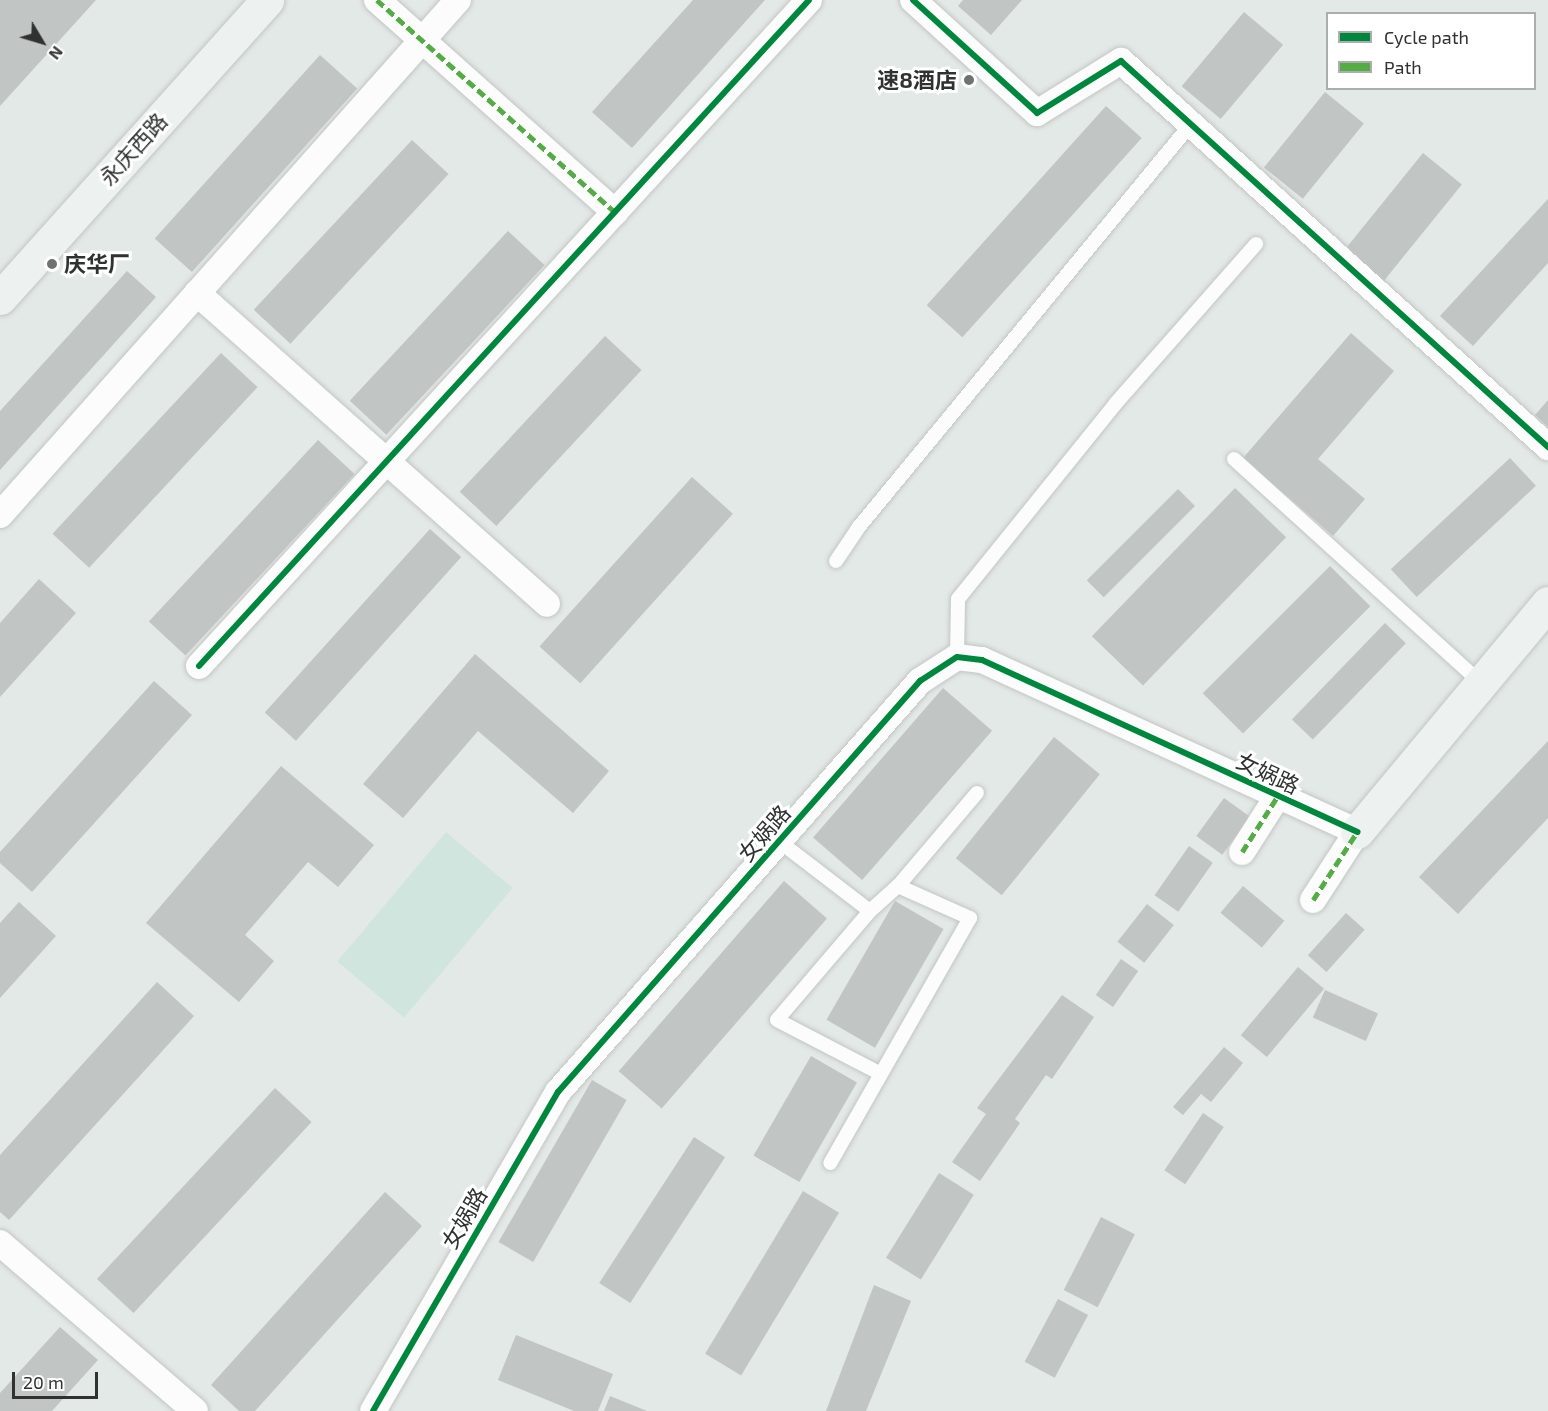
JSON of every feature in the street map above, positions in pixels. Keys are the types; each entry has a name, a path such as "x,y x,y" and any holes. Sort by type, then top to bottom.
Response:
{"street":[{"name":"永庆西路","path":"0,298 267,0"},
{"path":"377,0 615,212"},
{"path":"0,515 458,0"},
{"path":"199,666 809,0"},
{"path":"913,0 1037,113 1121,61 1548,447"},
{"path":"197,293 547,604"},
{"path":"1313,900 1357,832 1548,603"},
{"name":"女娲路","path":"373,1411 558,1092 920,681 957,657 982,660 1357,832"},
{"path":"1242,852 1277,797"},
{"path":"0,1243 195,1411"}],"lane":[{"path":"836,561 858,528 1191,124"},
{"path":"957,657 958,599 1116,403 1256,244"},
{"path":"1234,459 1481,683"},
{"path":"881,1074 777,1020 870,911 898,886 977,793"},
{"path":"780,842 870,911"},
{"path":"830,1163 970,918 898,886"}],"green space":[{"path":"446,832 513,888 404,1017 337,961"}],"building":[{"path":"0,0 96,0 0,106"},
{"path":"693,0 765,0 632,148 592,112"},
{"path":"963,0 1022,0 991,35 958,6"},
{"path":"1244,12 1283,45 1221,119 1182,86"},
{"path":"320,55 357,88 192,272 155,239"},
{"path":"1325,92 1364,123 1303,199 1264,167"},
{"path":"1106,106 1142,138 962,337 927,305"},
{"path":"412,140 449,174 290,344 254,310"},
{"path":"1423,153 1462,184 1383,282 1344,251"},
{"path":"1548,199 1548,263 1473,346 1440,316"},
{"path":"508,231 545,265 386,435 350,401"},
{"path":"127,271 156,297 0,470 0,411"},
{"path":"1351,333 1394,371 1318,459 1365,499 1333,536 1243,458"},
{"path":"605,336 642,370 496,526 460,492"},
{"path":"221,353 258,387 89,568 53,534"},
{"path":"1548,400 1548,427 1535,415"},
{"path":"318,440 355,474 185,655 149,621"},
{"path":"1510,458 1536,486 1417,597 1391,569"},
{"path":"692,477 733,514 580,683 539,646"},
{"path":"1235,488 1286,537 1143,686 1092,636"},
{"path":"1178,489 1195,506 1104,597 1087,580"},
{"path":"430,529 461,557 296,741 265,713"},
{"path":"1330,566 1370,606 1243,734 1203,693"},
{"path":"39,579 76,613 0,697 0,623"},
{"path":"1385,623 1406,643 1313,740 1292,719"},
{"path":"475,654 609,771 573,813 478,731 403,818 363,784"},
{"path":"154,681 192,715 32,892 0,863 0,852"},
{"path":"943,688 992,731 862,880 813,837"},
{"path":"1054,737 1100,774 1002,895 956,858"},
{"path":"1548,741 1548,818 1458,914 1419,877"},
{"path":"281,766 374,845 338,887 308,862 245,935 274,961 239,1002 146,923"},
{"path":"1224,798 1250,817 1222,855 1196,836"},
{"path":"1189,846 1213,863 1178,912 1155,895"},
{"path":"784,881 827,918 662,1109 619,1071"},
{"path":"1243,886 1284,921 1262,948 1221,913"},
{"path":"895,901 943,929 875,1048 827,1020"},
{"path":"19,902 56,936 0,998 0,923"},
{"path":"1147,904 1174,925 1144,963 1117,942"},
{"path":"1346,913 1365,930 1326,972 1308,955"},
{"path":"1121,959 1138,971 1113,1007 1096,995"},
{"path":"1298,967 1324,989 1267,1057 1241,1035"},
{"path":"157,982 194,1016 9,1220 0,1212 0,1155"},
{"path":"1325,990 1378,1014 1366,1041 1313,1017"},
{"path":"1062,995 1094,1017 1052,1079 1046,1075 1015,1119 1020,1123 980,1181 952,1162 986,1114 977,1108"},
{"path":"1224,1047 1243,1063 1211,1102 1201,1094 1183,1115 1173,1107"},
{"path":"811,1056 857,1082 799,1182 754,1156"},
{"path":"592,1080 627,1100 533,1262 498,1242"},
{"path":"275,1088 312,1122 134,1313 97,1279"},
{"path":"1203,1113 1224,1127 1185,1184 1164,1170"},
{"path":"694,1137 725,1157 630,1303 599,1283"},
{"path":"939,1173 974,1195 921,1280 886,1258"},
{"path":"803,1191 839,1213 741,1375 705,1354"},
{"path":"385,1192 422,1226 255,1411 239,1411 211,1385"},
{"path":"1101,1217 1135,1234 1098,1307 1064,1290"},
{"path":"874,1285 911,1301 866,1411 826,1411"},
{"path":"1058,1299 1088,1315 1055,1378 1025,1362"},
{"path":"60,1327 98,1360 52,1411 0,1411 0,1393"},
{"path":"516,1335 613,1374 598,1411 574,1411 498,1380"},
{"path":"610,1396 647,1411 604,1411"}],"marked path":[{"path":"377,0 615,212"},
{"path":"1242,852 1277,797"},
{"path":"1313,900 1357,832"}],"cycle path":[{"path":"199,666 809,0"},
{"path":"913,0 1037,113 1121,61 1548,447"},
{"path":"373,1411 558,1092 920,681 957,657 982,660 1357,832"}],"place":[{"name":"速8酒店","path":"969,80"},
{"name":"庆华厂","path":"52,264"}]}
